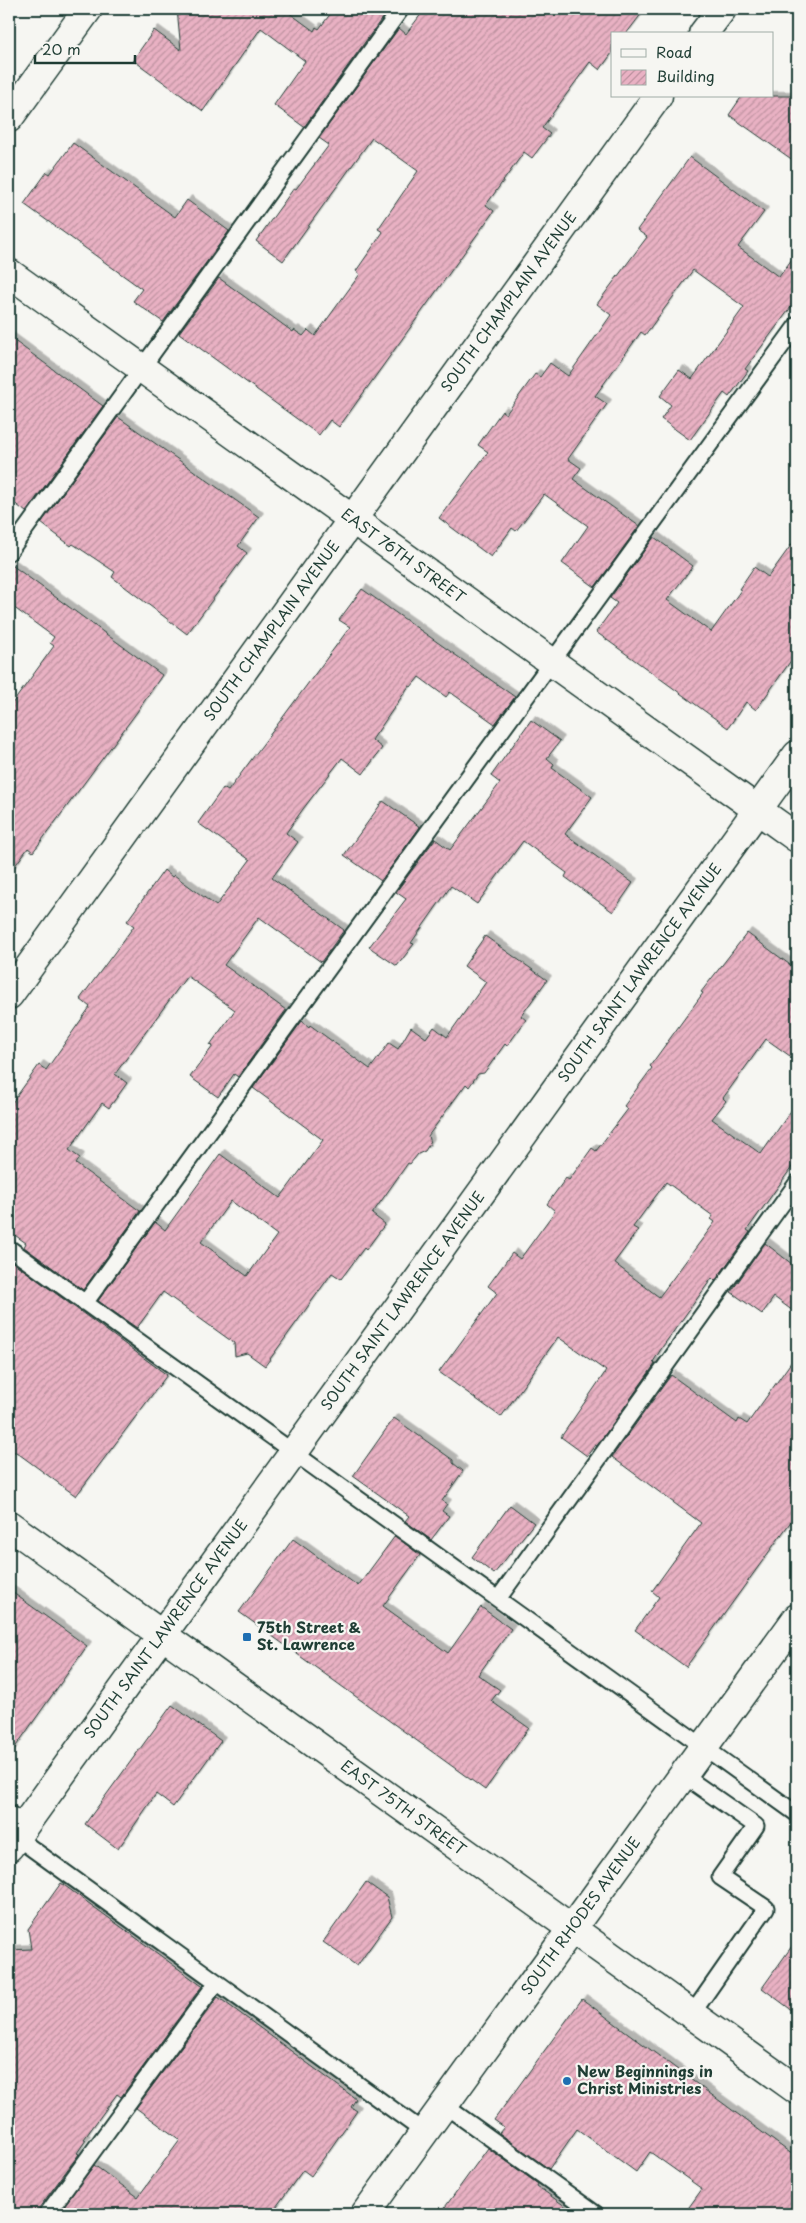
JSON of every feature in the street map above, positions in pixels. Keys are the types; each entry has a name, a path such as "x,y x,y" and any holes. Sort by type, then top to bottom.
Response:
{"street":[{"path":"9,118 88,9"},
{"path":"705,32 722,9"},
{"name":"SOUTH CHAMPLAIN AVENUE","path":"9,995 657,98"},
{"name":"EAST 76TH STREET","path":"9,273 797,838"},
{"name":"SOUTH SAINT LAWRENCE AVENUE","path":"14,1830 162,1636 797,755"},
{"name":"EAST 75TH STREET","path":"9,1525 797,2090"},
{"name":"SOUTH RHODES AVENUE","path":"365,2214 797,1618"}],"lane":[{"path":"9,552 401,9"},
{"path":"86,1303 797,325"},
{"path":"498,1599 797,1183"},
{"path":"9,1248 797,1814"},
{"path":"683,1775 756,1826 720,1876 766,1908 692,2014"},
{"path":"14,1830 217,1982 424,2132"},
{"path":"47,2214 217,1982"},
{"path":"444,2105 596,2214"}],"building":[{"path":"177,9 284,9 314,31 316,27 319,29 334,9 372,9 383,17 304,127 274,105 305,61 261,28 203,111 133,60 154,30 181,50"},
{"path":"425,9 645,9 628,32 611,32 611,54 600,70 590,62 542,128 550,134 532,158 524,152 486,205 494,211 339,427 330,420 319,435 179,333 219,278 293,332 294,330 303,336 308,330 315,336 360,274 356,271 383,232 378,229 418,171 372,138 283,261 256,241 294,188 296,189 329,145 319,138 399,28 406,34"},
{"path":"797,96 797,163 729,115 741,98"},
{"path":"73,143 175,217 187,200 229,231 163,322 133,301 142,289 24,204 47,172 50,174"},
{"path":"690,157 764,212 738,247 779,277 797,252 797,299 745,369 748,371 729,397 724,393 690,440 661,419 671,405 660,396 679,370 692,379 744,307 693,270 645,335 641,332 595,396 607,404 568,459 581,468 573,479 639,526 595,587 562,563 588,526 544,494 516,531 512,528 491,557 439,518 488,452 478,445 502,411 506,414 535,374 540,377 550,363 568,376 611,315 597,304 647,237 637,230"},
{"path":"9,337 103,406 26,512 9,499"},
{"path":"118,417 259,517 238,546 247,553 187,634 112,577 115,572 73,544 71,546 41,523"},
{"path":"654,537 693,566 667,600 711,632 741,590 739,589 754,567 768,577 797,537 797,652 756,710 746,702 728,728 596,632 617,603 610,598"},
{"path":"9,563 162,675 137,712 33,852 28,848 9,874 9,708 54,646 50,643 54,637 9,604"},
{"path":"362,589 515,697 495,724 450,692 446,697 419,677 411,687 409,686 372,740 382,748 363,774 342,758 303,809 286,833 298,842 272,878 344,930 321,962 259,917 224,965 286,1010 238,1077 234,1074 218,1097 190,1077 213,1046 210,1045 235,1010 187,976 115,1074 127,1083 109,1108 102,1103 69,1150 80,1158 76,1164 140,1211 83,1290 24,1247 26,1243 9,1231 9,1107 39,1065 46,1070 90,1007 80,999 134,926 127,921 164,870 172,877 174,875 216,906 250,860 198,823 223,788 228,791 350,627 339,620"},
{"path":"531,720 560,741 547,758 554,764 552,768 592,797 565,834 633,883 613,912 565,877 567,873 523,841 477,904 451,886 411,943 414,944 397,966 369,947 406,899 396,892 435,839 450,850 500,783 491,776"},
{"path":"383,801 420,827 381,881 344,855"},
{"path":"747,933 797,970 797,1061 766,1039 723,1098 726,1101 712,1119 761,1154 797,1102 797,1160 747,1230 750,1232 715,1281 712,1278 663,1346 653,1362 655,1364 597,1446 595,1445 587,1456 561,1437 606,1371 558,1337 501,1417 439,1372 497,1293 488,1286 512,1253 520,1259 555,1211 547,1204 566,1178 569,1180 592,1148 596,1151 628,1109 624,1106 652,1068 650,1066 703,993 701,992","holes":["666,1182 713,1216 711,1219 715,1222 659,1297 614,1263 638,1230 633,1227"]},
{"path":"485,936 547,980 521,1016 526,1020 507,1046 505,1044 484,1073 478,1074 469,1087 466,1084 428,1136 430,1143 425,1151 418,1154 410,1164 408,1163 372,1214 385,1224 341,1279 332,1273 265,1366 247,1353 235,1356 234,1343 163,1292 137,1328 98,1301 155,1222 165,1230 220,1154 280,1198 323,1140 253,1088 302,1021 370,1069 389,1043 398,1049 411,1027 426,1038 434,1027 447,1037 486,982 464,966","holes":["231,1201 277,1235 247,1276 201,1242"]},
{"path":"765,1243 797,1268 797,1314 774,1297 762,1314 731,1292"},
{"path":"13,1262 167,1375 76,1496 16,1452 9,1452 9,1267"},
{"path":"797,1354 797,1513 686,1667 635,1630 659,1597 652,1591 701,1523 612,1457 671,1375 737,1423 739,1419 747,1424"},
{"path":"394,1418 453,1460 453,1463 463,1471 442,1501 447,1504 442,1511 449,1516 431,1540 405,1521 409,1516 353,1476"},
{"path":"510,1505 534,1523 494,1574 472,1557"},
{"path":"395,1536 420,1555 383,1606 448,1653 481,1607 511,1629 478,1675 500,1690 491,1701 529,1728 485,1790 239,1612 293,1539 358,1586"},
{"path":"9,1590 87,1646 9,1756"},
{"path":"172,1705 221,1741 173,1807 156,1794 118,1849 85,1824"},
{"path":"366,1882 387,1897 392,1917 357,1966 323,1942"},
{"path":"61,1883 202,1986 121,2097 117,2094 84,2139 86,2140 77,2153 79,2154 39,2208 38,2214 9,2214 9,1950 31,1949 28,1929"},
{"path":"797,1939 797,2014 762,1988"},
{"path":"218,1997 356,2099 351,2107 357,2111 311,2176 303,2170 271,2214 58,2214 94,2165 138,2197 180,2140 136,2108"},
{"path":"582,1999 797,2158 797,2214 684,2214 702,2189 650,2152 636,2172 577,2129 549,2169 499,2133 504,2127 494,2120"},
{"path":"488,2148 538,2184 537,2186 576,2214 440,2214"}],"place":[{"name":"75th Street & St. Lawrence","path":"247,1637"},
{"name":"New Beginnings in Christ Ministries","path":"567,2081"}]}
